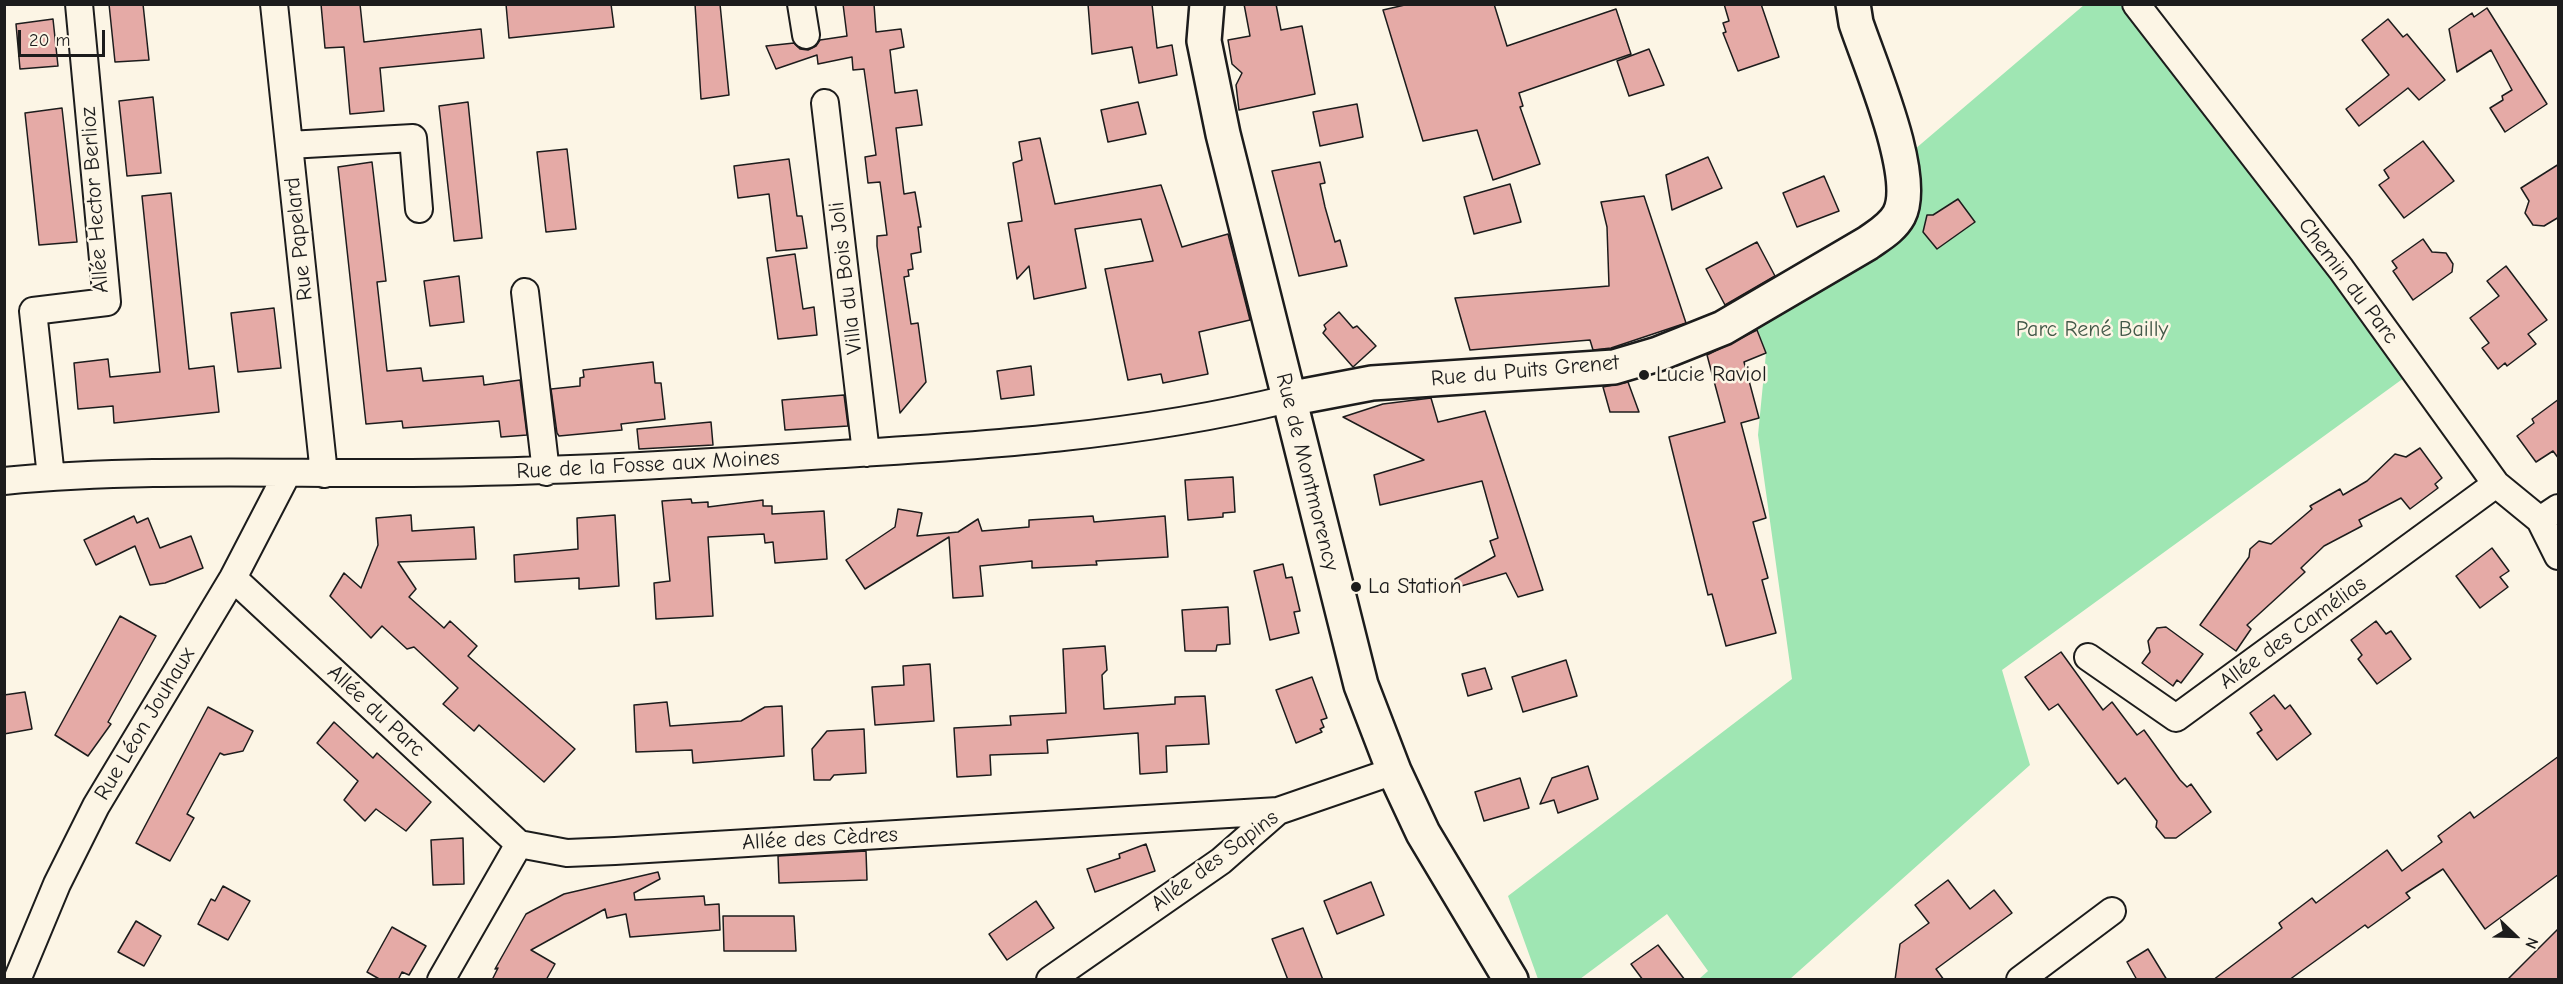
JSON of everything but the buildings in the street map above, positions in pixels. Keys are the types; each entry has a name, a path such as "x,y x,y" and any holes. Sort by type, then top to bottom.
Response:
{"street":[{"name":"Allée Hector Berlioz","path":"51,477 33,311 107,302 79,4"},
{"name":"Rue Papelard","path":"274,4 324,474"},
{"path":"801,4 806,35"},
{"name":"Rue de Montmorency","path":"1207,4 1204,41 1218,111 1361,685 1394,771 1423,833 1511,980"},
{"name":"Rue du Puits Grenet","path":"1288,399 1372,383 1614,367 1658,354 1724,327 1868,243 1889,228 1899,215 1904,200 1903,180 1899,150 1856,23 1853,4"},
{"name":"Chemin du Parc","path":"2136,4 2341,269 2496,484 2549,514 2551,545 2559,555"},
{"name":"Villa du Bois Joli","path":"825,103 866,453"},
{"path":"289,145 413,138 419,209"},
{"path":"525,292 546,472"},
{"name":"Rue de la Fosse aux Moines","path":"4,481 166,471 287,474 546,472 866,453 1076,437 1236,411 1288,399"},
{"name":"Rue Léon Jouhaux","path":"17,980 57,884 96,806 233,578 287,474"},
{"name":"Allée des Camélias","path":"2088,657 2176,718 2496,484"},
{"name":"Allée du Parc","path":"233,578 519,844"},
{"name":"Allée des Sapins","path":"1050,980 1221,861 1278,811 1394,771"},
{"name":"Allée des Cèdres","path":"519,844 567,853 615,851 1278,811"},
{"path":"441,980 519,844"},
{"path":"2020,980 2112,911"}],"green space":[{"name":"Parc René Bailly","path":"2084,5 2122,5 2408,375 2002,670 2030,765 1790,979 1699,979 1708,971 1667,914 1580,979 1538,979 1508,896 1792,679 1758,435 1766,353 1752,313 1875,242 1908,155"}],"place":[{"name":"Lucie Raviol","path":"1644,375"},
{"name":"La Station","path":"1356,587"}]}
